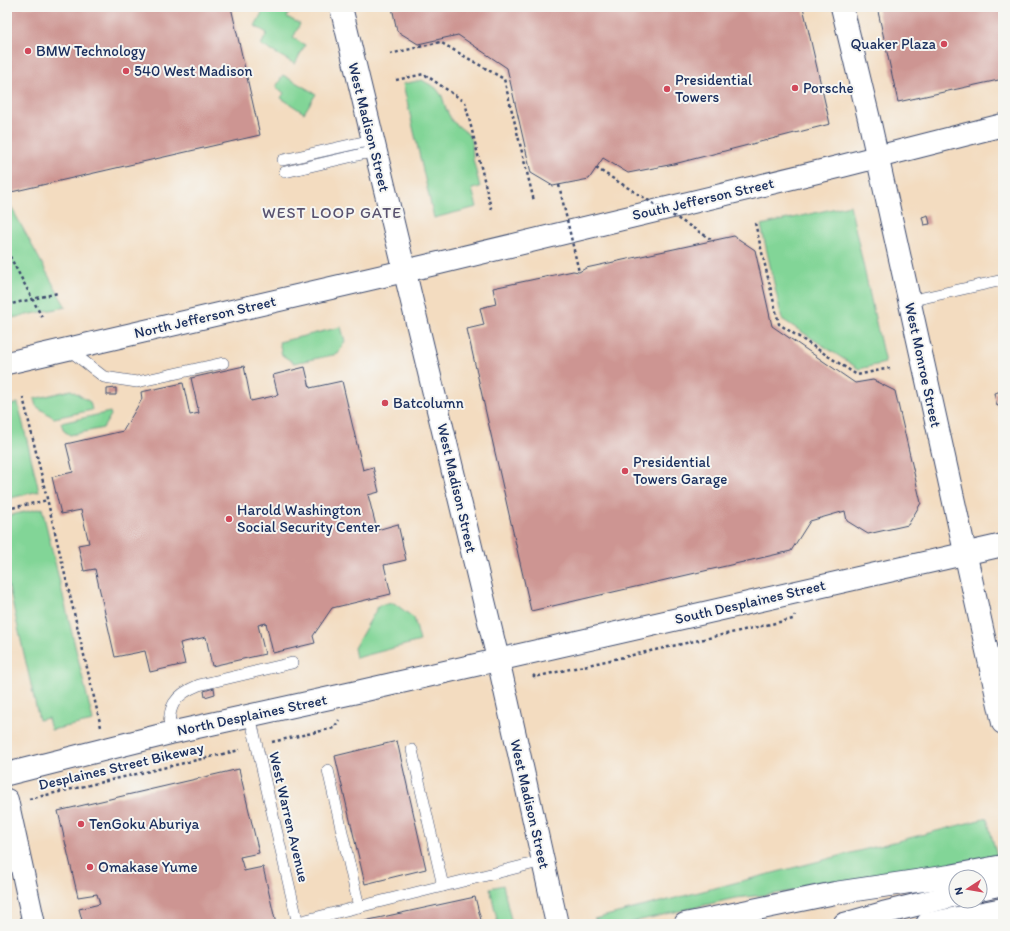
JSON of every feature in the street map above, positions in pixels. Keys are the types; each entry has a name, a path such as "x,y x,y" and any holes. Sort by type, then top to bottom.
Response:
{"main road":[{"name":"West Madison Street","path":"341,7 403,271 498,659 557,924"},
{"name":"West Monroe Street","path":"842,7 877,157 1003,723"},
{"name":"South Jefferson Street","path":"403,271 877,157 1003,125"},
{"name":"North Jefferson Street","path":"7,363 403,271"},
{"name":"South Desplaines Street","path":"498,659 1003,545"},
{"name":"North Desplaines Street","path":"7,774 170,733 498,659"},
{"path":"8,802 34,924"},
{"path":"685,924 835,893 950,876 1003,866"},
{"path":"988,887 1003,884"},
{"path":"844,924 948,897"},
{"path":"927,924 1003,910"}],"lane":[{"path":"283,160 374,145"},
{"path":"285,172 374,145"},
{"path":"909,301 1003,280"},
{"path":"68,349 104,377 130,382 137,382 223,363"},
{"path":"170,733 170,709 173,703 187,690 199,685 292,663"},
{"name":"West Warren Avenue","path":"250,716 298,923"},
{"path":"412,750 443,886"},
{"path":"328,770 359,907"},
{"path":"298,923 543,862"}],"path":[{"path":"390,54 440,42 504,79 534,201"},
{"path":"396,80 424,74 466,102 492,212"},
{"path":"596,168 714,241"},
{"path":"559,185 578,272"},
{"path":"755,223 779,324 857,375 890,368"},
{"path":"7,251 43,318"},
{"path":"7,305 58,293"},
{"path":"23,396 101,727"},
{"path":"7,509 48,500"},
{"path":"539,676 793,619"},
{"path":"269,743 334,728"},
{"name":"Desplaines Street Bikeway","path":"8,802 240,750"}],"green space":[{"path":"265,7 292,7 287,17 300,24 293,38 305,45 295,64 261,45 267,33 255,26"},
{"path":"283,75 316,94 304,113 281,98 284,93 276,87"},
{"path":"422,80 436,88 442,96 452,121 467,133 472,141 473,159 480,187 472,189 477,207 434,218 403,84"},
{"path":"7,199 60,297 66,307 7,319"},
{"path":"850,205 885,363 859,369 782,319 761,225"},
{"path":"341,327 345,341 338,354 294,363 282,355 279,342"},
{"path":"71,390 90,402 92,410 54,418 36,406 34,399"},
{"path":"18,403 39,491 7,499 7,406"},
{"path":"110,412 111,415 103,428 70,435 64,431 61,423"},
{"path":"42,508 93,721 51,730 48,718 39,720 7,579 7,516"},
{"path":"394,603 414,618 420,641 356,658 354,648 379,605"},
{"path":"987,818 997,857 775,894 735,898 624,924 602,924 594,919"},
{"path":"503,885 512,924 498,924 490,888"}],"building":[{"name":"540 West Madison","path":"7,7 231,7 260,135 7,193"},
{"name":"Presidential Towers","path":"392,7 803,7 830,124 674,164 628,173 603,158 589,179 553,186 531,173 507,68 458,35 418,44 397,31"},
{"name":"Quaker Plaza","path":"877,7 1003,7 1003,79 898,102"},
{"path":"928,215 930,224 924,225 922,217"},
{"name":"Presidential Towers Garage","path":"734,236 755,250 772,326 855,383 873,380 895,391 921,503 908,525 868,534 847,521 845,511 810,521 791,551 531,611 467,329 484,325 480,308 496,304 493,288 573,271 579,272 586,268"},
{"name":"Harold Washington Social Security Center","path":"244,366 251,401 278,395 273,375 305,367 310,388 342,381 363,470 373,467 379,492 368,495 377,530 398,524 406,560 384,565 391,594 332,608 313,636 315,643 273,653 266,623 258,625 265,654 212,666 206,637 180,643 185,664 150,672 145,651 115,657 95,569 84,571 78,545 89,543 81,510 61,514 52,477 73,472 66,444 123,431 142,399 141,392 183,383 190,415 199,413 191,378"},
{"path":"116,388 116,395 107,395 107,389"},
{"path":"1002,391 1003,404 997,406 994,393"},
{"path":"214,688 215,694 205,697 204,691"},
{"path":"397,741 426,869 365,884 335,756"},
{"path":"239,769 259,853 240,857 244,871 263,867 276,924 83,924 79,909 100,904 97,894 78,897 58,811"},
{"path":"475,897 482,924 355,924 355,923"}],"place":[{"name":"Quaker Plaza","path":"944,44"},
{"name":"BMW Technology","path":"28,51"},
{"name":"540 West Madison","path":"126,71"},
{"name":"Porsche","path":"795,88"},
{"name":"Presidential Towers","path":"667,89"},
{"name":"Batcolumn","path":"385,403"},
{"name":"Presidential Towers Garage","path":"625,471"},
{"name":"Harold Washington Social Security Center","path":"229,519"},
{"name":"TenGoku Aburiya","path":"81,824"},
{"name":"Omakase Yume","path":"90,867"}],"district":[{"name":"WEST LOOP GATE","path":"332,212"}]}
